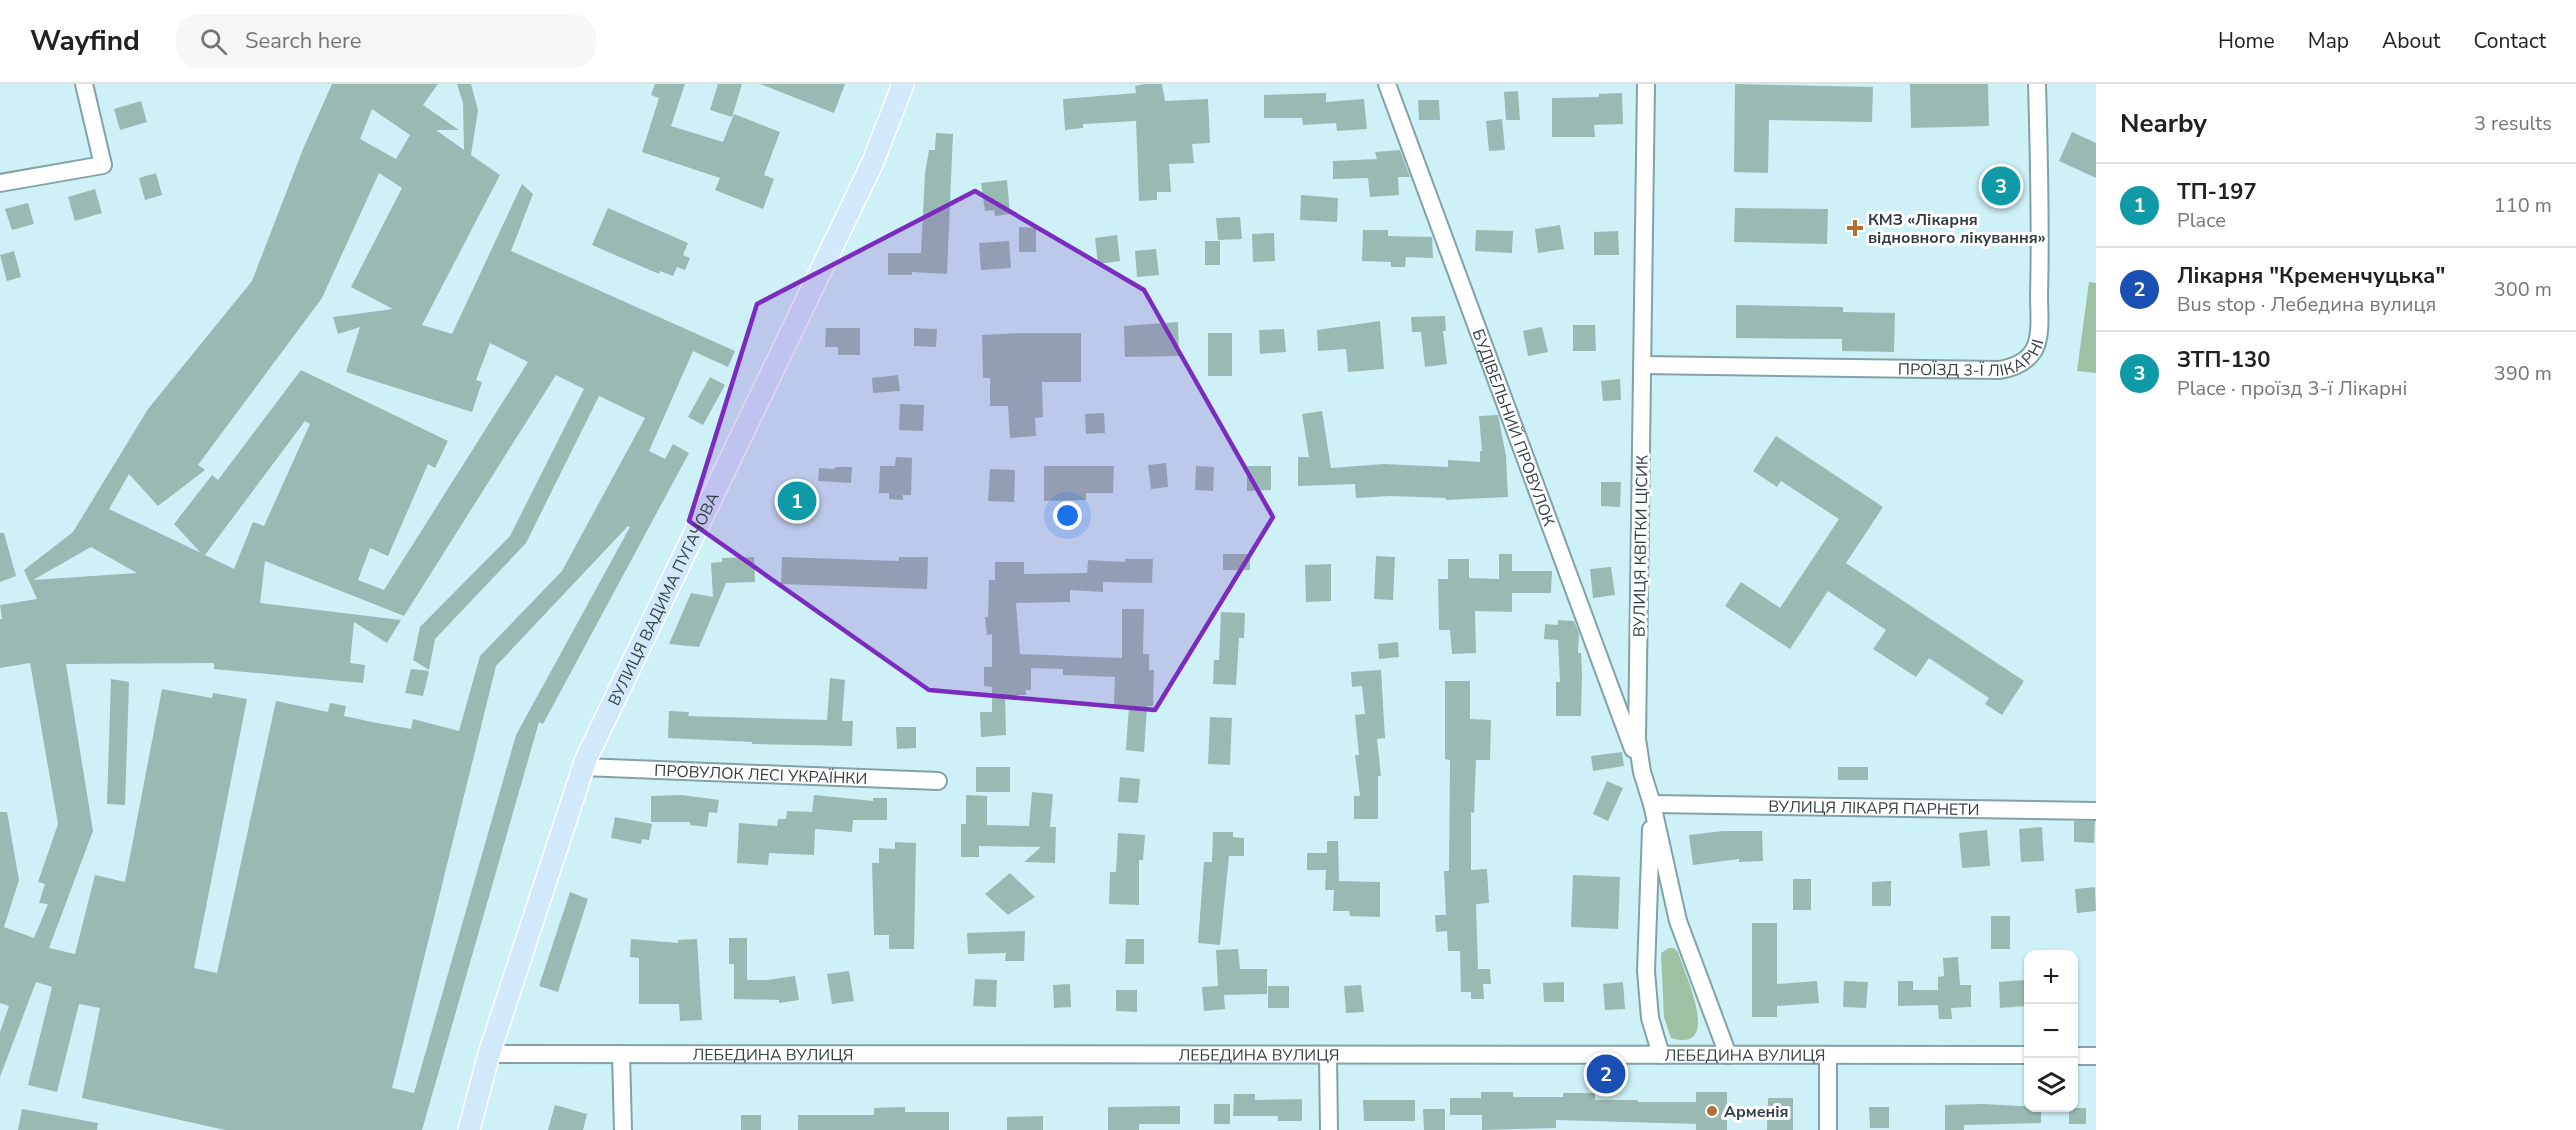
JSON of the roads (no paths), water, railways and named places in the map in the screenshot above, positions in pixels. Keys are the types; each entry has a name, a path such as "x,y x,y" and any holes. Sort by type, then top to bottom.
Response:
{"main road":[{"name":"ВУЛИЦЯ ВАДИМА ПУГАЧОВА","path":"469,1130 489,1054 583,767 624,674 704,516 873,162 903,84"}],"street":[{"path":"0,183 103,165 84,84"},
{"name":"БУДІВЕЛЬНИЙ ПРОВУЛОК","path":"1386,84 1642,772"},
{"name":"ВУЛИЦЯ КВІТКИ ЦІСИК","path":"1646,84 1637,739 1642,772 1652,804 1678,921 1728,1055"},
{"name":"ПРОЇЗД 3-Ї ЛІКАРНІ","path":"1643,365 1999,370 2013,368 2024,361 2034,350 2038,337 2040,267 2037,84"},
{"name":"ПРОВУЛОК ЛЕСІ УКРАЇНКИ","path":"583,767 938,781"},
{"name":"ВУЛИЦЯ КВІТКИ ЦІСИК","path":"1652,804 1646,971 1650,1018 1660,1055"},
{"name":"ВУЛИЦЯ ЛІКАРЯ ПАРНЕТИ","path":"1652,804 2096,811"},
{"name":"ЛЕБЕДИНА ВУЛИЦЯ","path":"489,1054 2024,1055"},
{"path":"621,1054 623,1130"},
{"path":"1328,1055 1329,1130"},
{"path":"1828,1055 1828,1130"},
{"path":"2078,1056 2096,1056"}],"place":[{"name":"ЗТП-130","path":"2001,186"},
{"name":"КМЗ «Лікарня відновного лікування»","path":"1855,228"},
{"name":"ТП-197","path":"797,501"},
{"name":"Лікарня \"Кременчуцька\"","path":"1606,1074"},
{"name":"Арменія","path":"1712,1111"}]}
